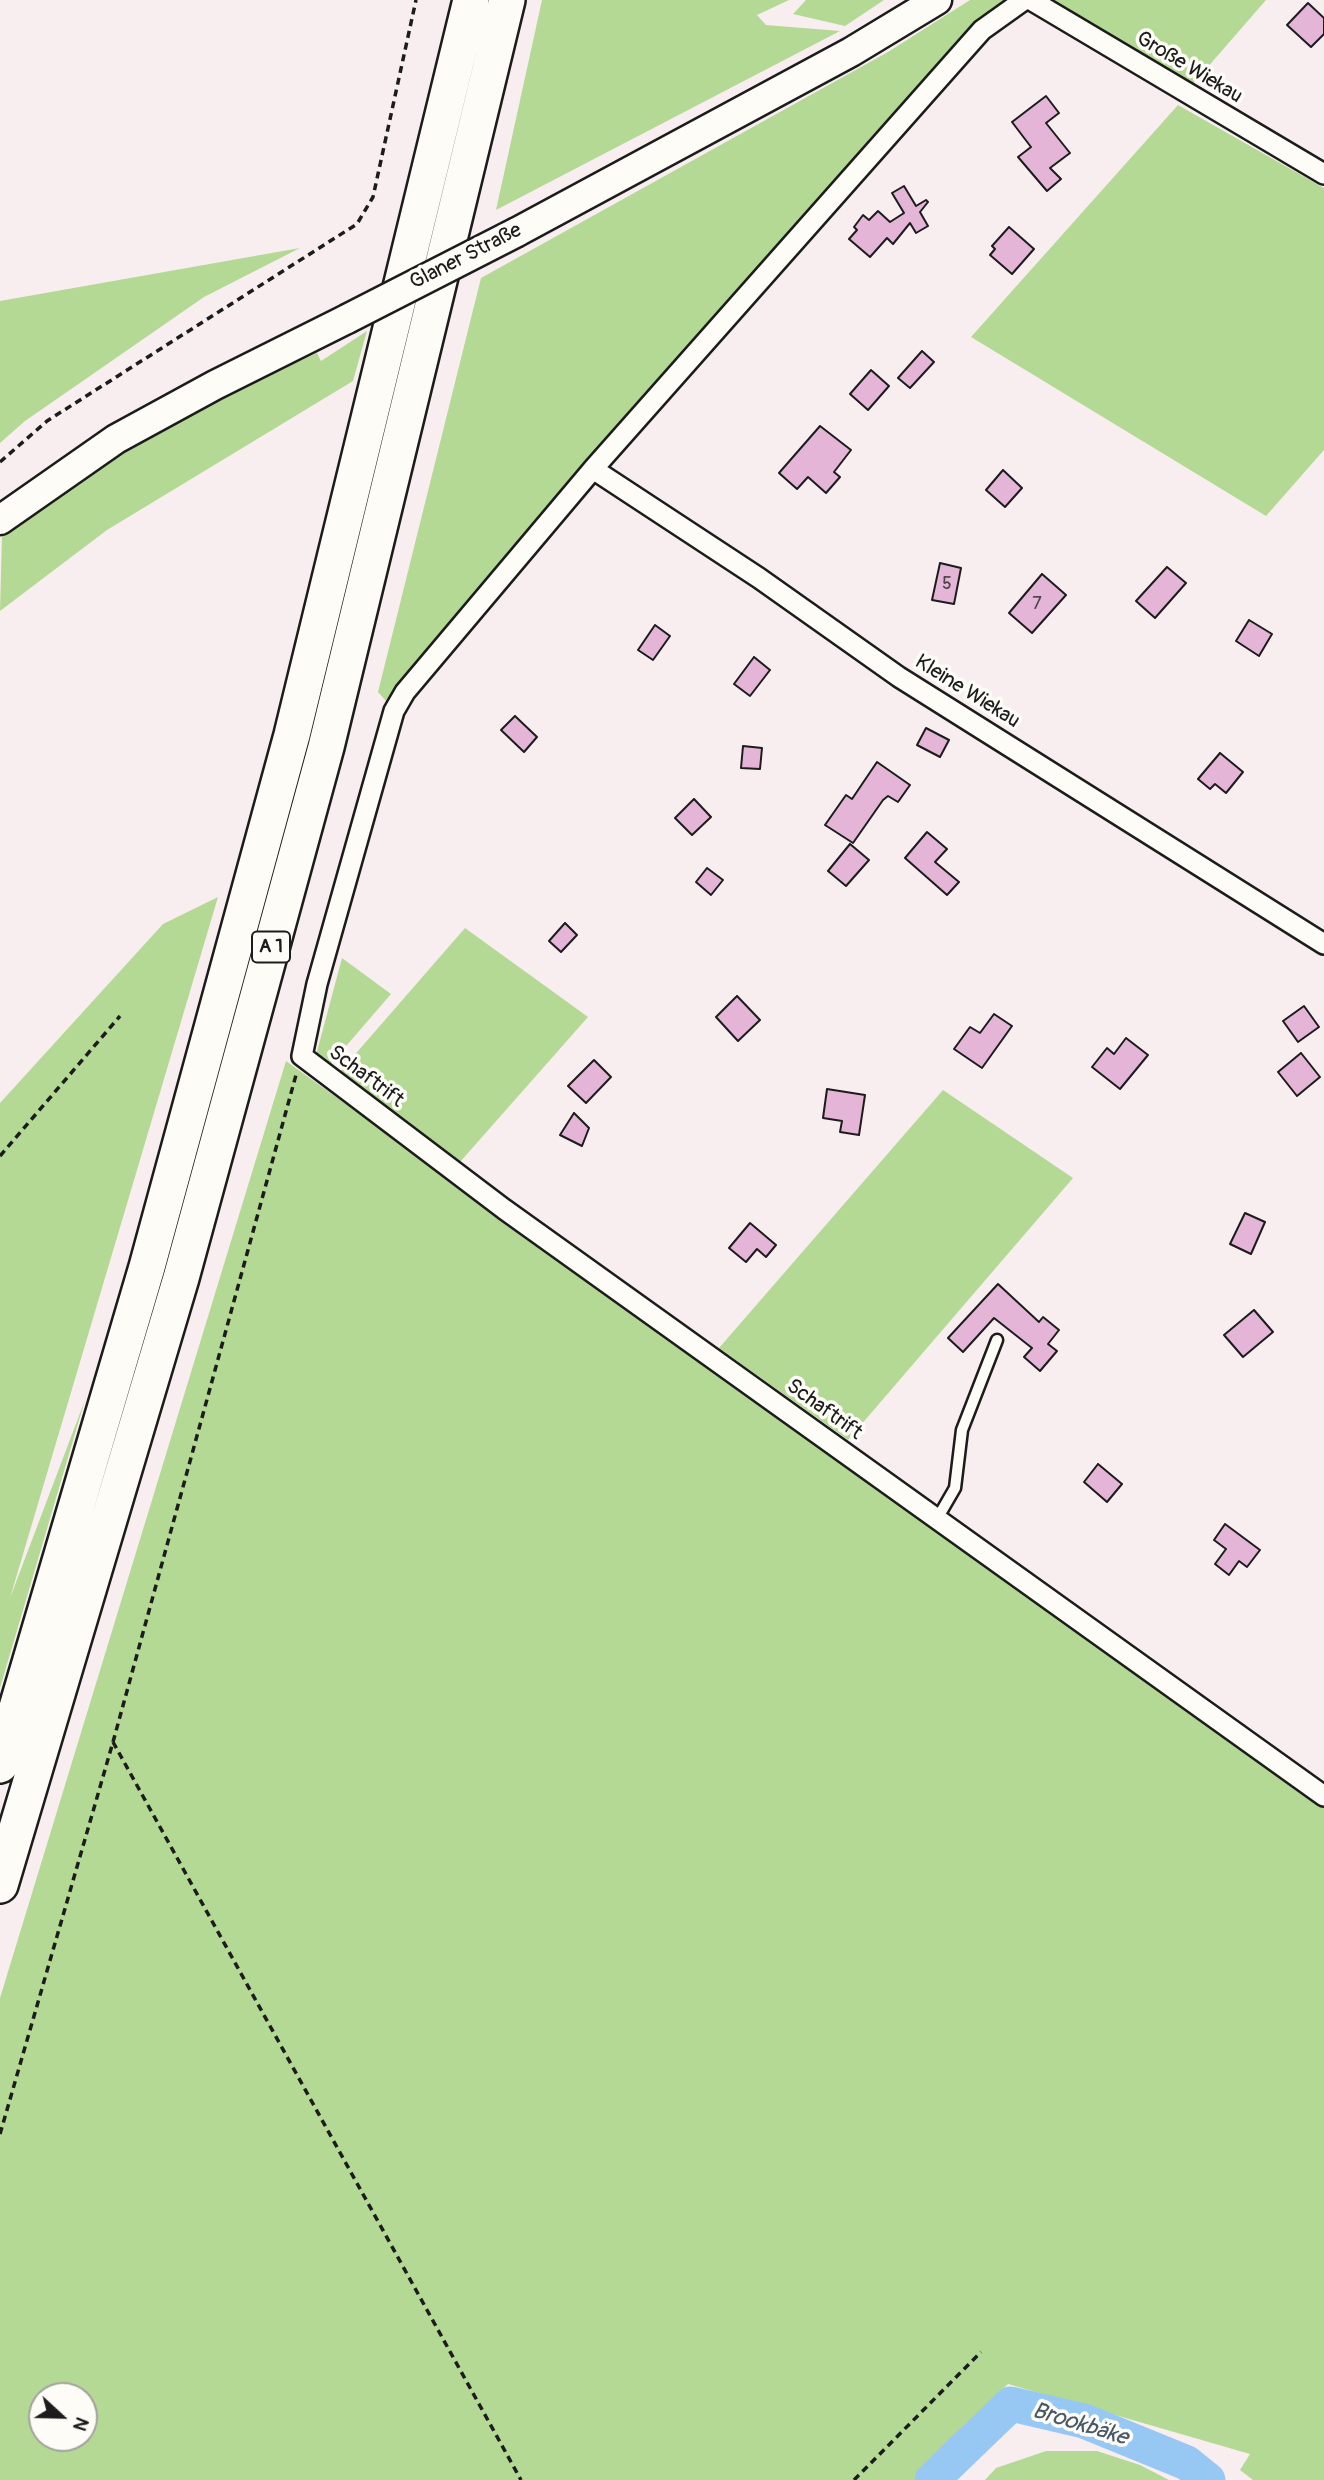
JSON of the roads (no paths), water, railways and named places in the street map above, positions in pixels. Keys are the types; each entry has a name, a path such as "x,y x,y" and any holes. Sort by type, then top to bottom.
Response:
{"highway":[{"name":"A 1","path":"0,1765 147,1267 292,735 471,0"},
{"name":"A 1","path":"0,1885 177,1291 322,760 508,0"}],"street":[{"name":"Glaner Straße","path":"0,520 116,439 215,384 517,232 851,51 937,0"},
{"path":"593,469 982,30 1024,0"},
{"name":"Große Wiekau","path":"1031,0 1324,174"},
{"name":"Kleine Wiekau","path":"593,469 759,578 899,677 1324,944"},
{"name":"Schaftrift","path":"593,469 405,692 394,711 317,984 302,1056 503,1209 1324,1796"}],"lane":[{"path":"937,1519 955,1488 962,1430 997,1340"}],"waterway":[{"name":"Brookbäke","path":"932,2480 1011,2404 1084,2421 1187,2463 1208,2480"}]}
